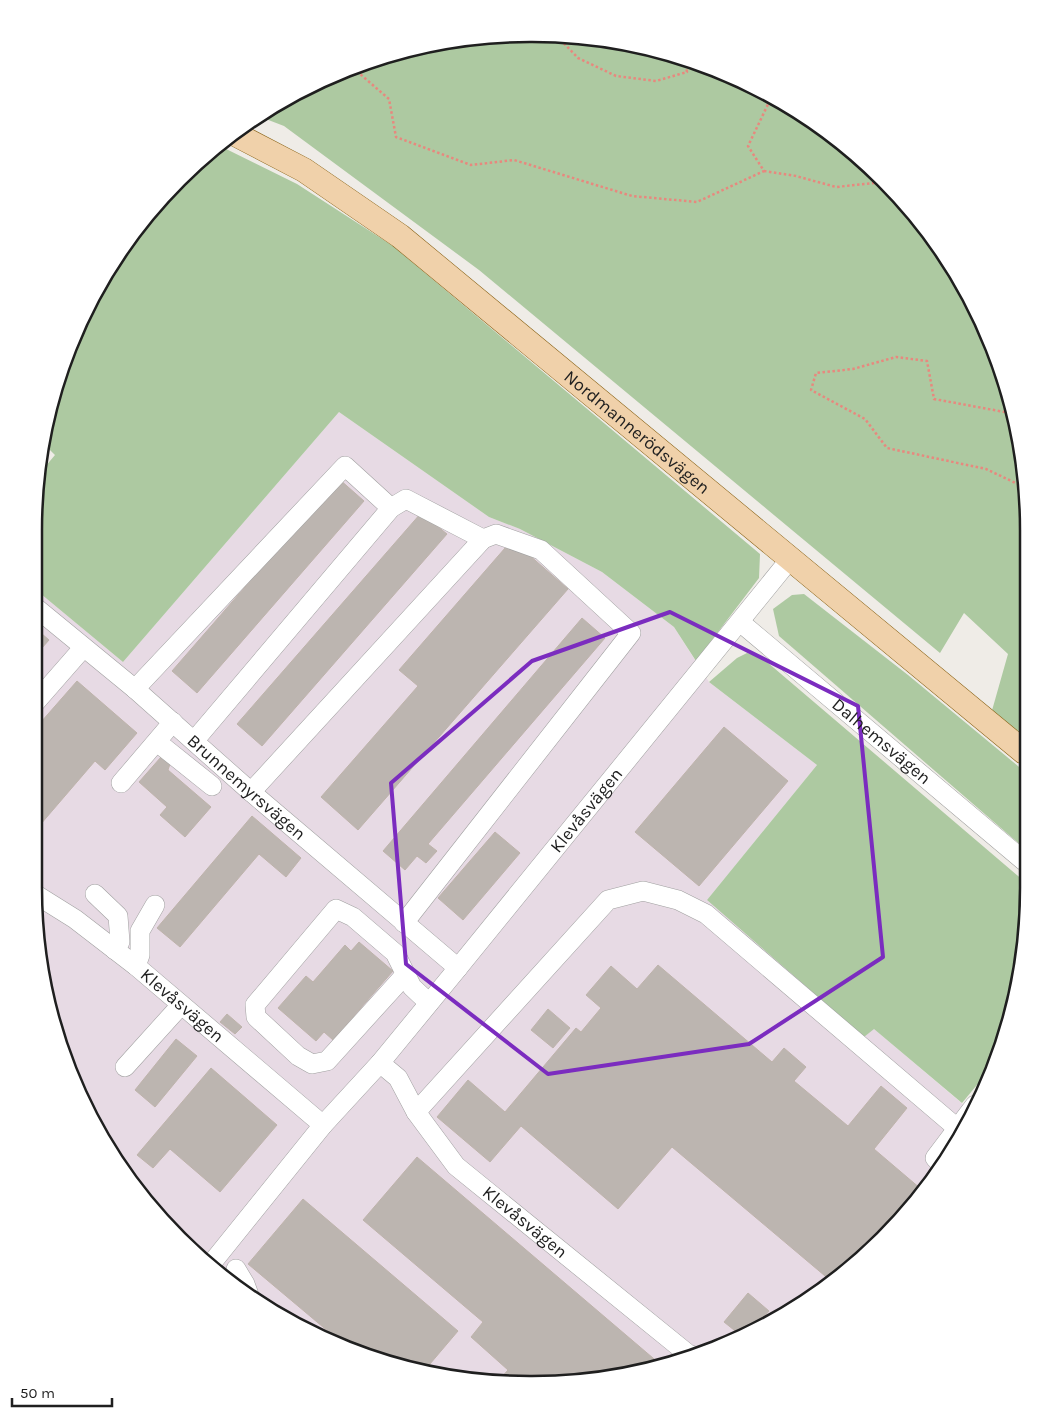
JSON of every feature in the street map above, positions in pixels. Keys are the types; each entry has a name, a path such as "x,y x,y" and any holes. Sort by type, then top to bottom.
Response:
{"main road":[{"name":"Nordmannerödsvägen","path":"242,138 304,170 400,236 1020,749"}],"street":[{"path":"136,690 344,466 391,508"},
{"path":"194,741 391,508 406,499 482,539"},
{"path":"251,792 482,539 496,534 541,550 631,633 404,923"},
{"name":"Klevåsvägen","path":"215,1259 323,1126 380,1063 791,558"},
{"name":"Brunnemyrsvägen","path":"42,614 136,690 251,792 458,968"},
{"name":"Dalhemsvägen","path":"740,622 986,826 1020,857"},
{"path":"42,695 83,648"},
{"path":"121,783 173,722"},
{"path":"157,742 212,786"},
{"path":"416,1112 608,900 643,891 678,900 706,914 956,1127"},
{"path":"95,894 118,916 120,942 115,950"},
{"name":"Klevåsvägen","path":"43,899 75,919 136,966 323,1126"},
{"path":"136,966 140,954 140,931 155,905"},
{"path":"406,975 327,1061 312,1064 298,1056 256,1016 254,1005 336,909 353,917 395,952 412,987 429,1003"},
{"path":"125,1067 181,1005"},
{"name":"Klevåsvägen","path":"380,1063 398,1078 416,1112 456,1166 684,1351"},
{"path":"936,1159 935,1158 949,1139"},
{"path":"236,1269 244,1282"}],"path":[{"path":"565,44 578,58 616,76 656,81 687,72 686,67"},
{"path":"360,74 389,99 396,137 471,165 514,160 632,196 697,202 764,171 796,176 836,187 873,183"},
{"path":"764,171 748,146 768,104"},
{"path":"1005,412 934,398 927,361 896,357 853,370 816,373 811,390 865,419 887,448 986,468 1017,483"}],"highlighted area":[{"path":"670,612 858,706 883,957 749,1044 548,1074 406,964 391,783 532,661"}],"shaded area":[{"path":"339,412 489,517 520,529 602,572 674,627 709,682 817,765 707,900 864,1037 873,1028 967,1107 954,1131 919,1184 898,1209 853,1254 828,1275 775,1310 747,1325 688,1350 657,1359 595,1371 563,1374 531,1376 467,1371 405,1359 374,1350 315,1325 287,1310 234,1275 209,1254 164,1209 143,1184 108,1131 93,1103 68,1044 59,1013 47,951 42,887 42,595 123,662"}],"green space":[{"path":"531,42 595,47 626,52 688,68 747,93 775,108 828,143 876,186 919,234 954,287 969,315 994,374 1010,436 1018,499 1020,531 1020,738 991,714 1008,654 964,613 940,653 479,270 284,126 268,120 315,93 374,68 436,52 467,47"},
{"path":"227,149 297,184 393,246 760,554 759,578 696,661 674,627 602,572 520,529 489,517 339,412 123,662 42,595 44,499 47,464 55,455 50,450 59,405 68,374 93,315 108,287 143,234 164,209"},
{"path":"804,594 908,675 1020,768 1020,845 779,636 773,609 792,595"},
{"path":"747,653 760,656 1020,878 1015,951 1003,1013 994,1044 977,1084 962,1103 874,1029 864,1037 707,900 817,765 709,682 737,658"}],"building":[{"path":"339,479 364,501 197,693 172,671"},
{"path":"421,513 447,534 262,746 237,724"},
{"path":"512,540 568,589 358,830 321,797 418,686 399,670"},
{"path":"582,618 605,638 428,844 437,851 426,863 417,856 405,870 383,851"},
{"path":"42,634 49,640 42,648"},
{"path":"77,681 137,733 105,770 95,761 42,823 42,721"},
{"path":"724,727 788,781 699,886 635,832"},
{"path":"161,757 170,764 168,770 211,807 185,837 160,815 167,807 139,782"},
{"path":"252,816 301,858 286,877 259,854 180,947 157,928"},
{"path":"495,832 520,853 463,920 438,898"},
{"path":"359,942 393,971 333,1040 324,1032 316,1041 278,1008 306,976 313,982 345,945 351,951"},
{"path":"658,965 772,1062 784,1048 806,1067 794,1081 848,1126 881,1086 907,1108 874,1149 917,1186 876,1232 826,1277 672,1147 618,1209 521,1126 490,1162 437,1117 468,1080 505,1112 576,1028 581,1032 601,1008 586,995 611,966 637,989"},
{"path":"548,1009 570,1028 553,1048 531,1030"},
{"path":"227,1014 242,1027 235,1034 220,1022"},
{"path":"176,1039 197,1056 155,1107 135,1090"},
{"path":"211,1068 277,1125 220,1192 170,1149 153,1168 137,1155"},
{"path":"417,1157 655,1360 595,1371 531,1376 504,1374 508,1370 471,1337 483,1322 363,1220"},
{"path":"303,1199 458,1331 429,1365 374,1350 327,1330 248,1264"},
{"path":"748,1293 769,1311 765,1315 735,1331 724,1322"}]}
